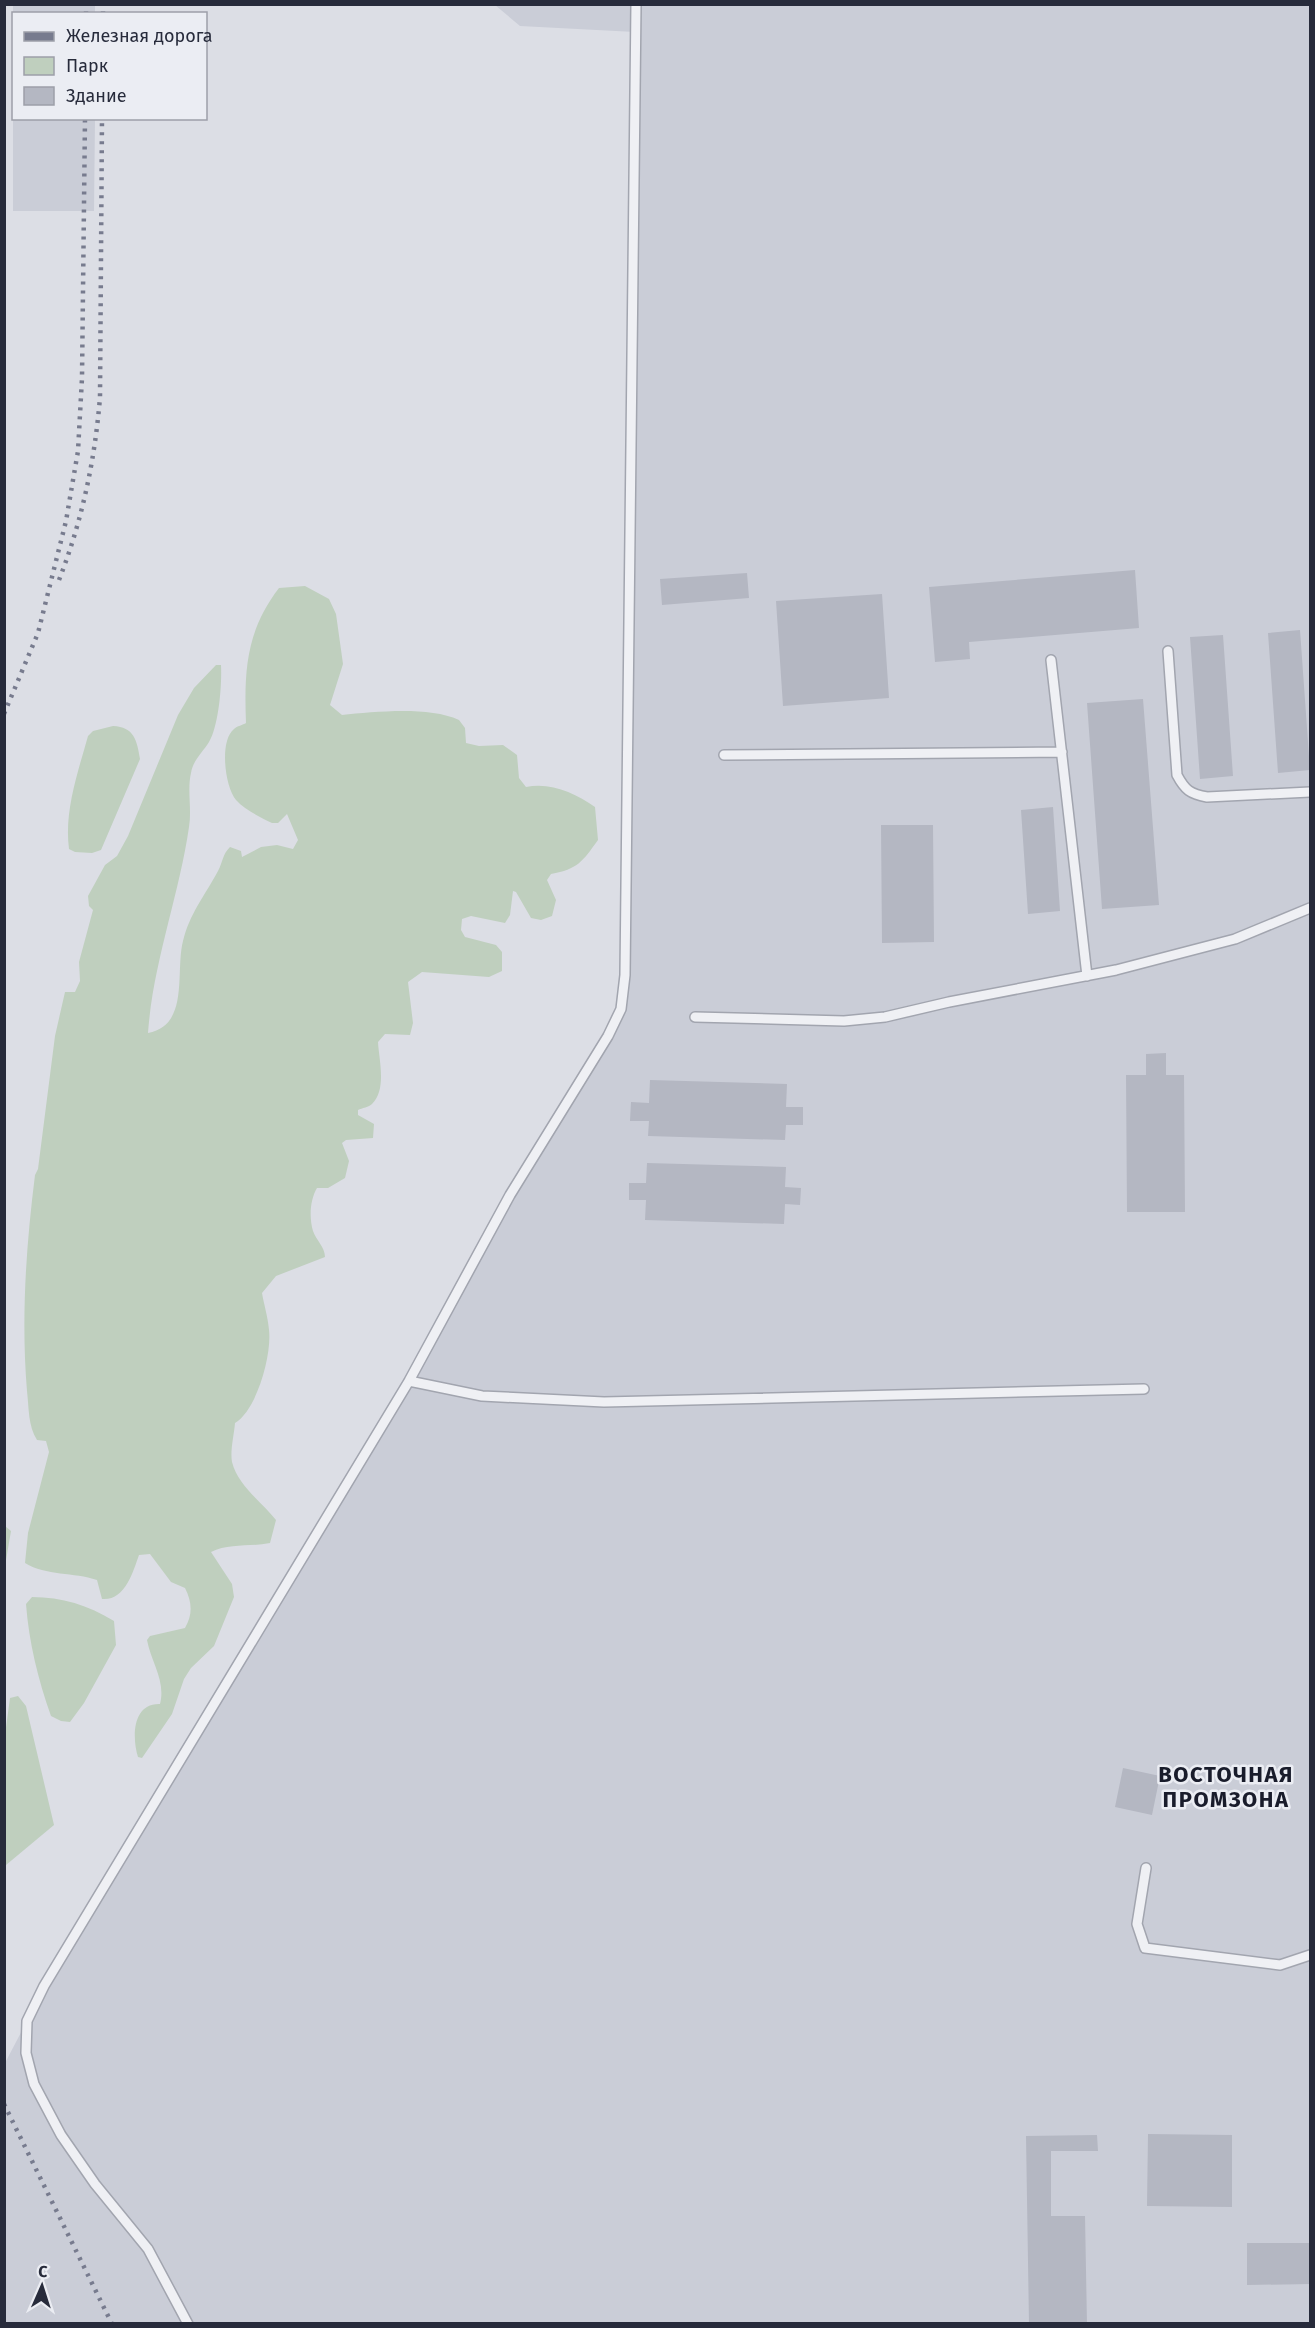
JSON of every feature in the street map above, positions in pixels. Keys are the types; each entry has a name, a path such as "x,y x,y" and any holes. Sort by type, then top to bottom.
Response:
{"lane":[{"path":"188,2324 148,2249 95,2184 56,2125 34,2084 26,2053 27,2021 44,1986 409,1381 510,1195 608,1036 621,1009 625,975 636,4"},
{"path":"1168,651 1177,775 1184,788 1192,795 1207,796 1311,792"},
{"path":"1050,660 1087,976"},
{"path":"724,755 1062,752"},
{"path":"695,1017 861,1021 1087,976 1235,939 1311,908"},
{"path":"409,1381 482,1396 604,1402 1144,1389"},
{"path":"1146,1868 1137,1924 1145,1948 1280,1965 1311,1955"}],"shaded area":[{"path":"13,5 95,5 95,12 13,12"},
{"name":"ВОСТОЧНАЯ ПРОМЗОНА","path":"495,5 1310,5 1310,2323 5,2324 5,2063 27,2021 409,1381 621,1009 635,32 520,26"},
{"path":"13,120 95,120 94,211 13,211"}],"green space":[{"path":"305,586 329,599 336,614 343,664 330,705 342,715 417,711 459,720 465,728 466,743 479,746 503,745 517,755 519,778 526,787 554,787 579,797 595,807 598,840 588,854 574,867 551,874 547,880 556,900 552,916 541,920 531,918 516,892 513,891 510,915 505,923 471,916 462,919 461,930 465,937 496,945 502,952 502,971 489,977 422,972 408,982 413,1023 410,1035 385,1034 378,1042 381,1083 377,1098 369,1106 358,1110 358,1115 374,1124 373,1138 346,1140 342,1143 349,1161 345,1178 328,1188 317,1188 313,1198 312,1226 325,1257 276,1276 262,1293 269,1330 268,1353 256,1394 243,1416 235,1423 232,1462 239,1479 276,1520 270,1543 225,1547 211,1552 232,1584 234,1597 214,1646 191,1668 184,1679 172,1714 142,1758 138,1757 136,1749 136,1723 144,1709 160,1704 161,1696 160,1679 147,1640 150,1636 185,1628 191,1608 185,1588 171,1582 150,1554 139,1555 131,1577 117,1595 102,1599 97,1580 42,1570 25,1563 28,1533 49,1452 46,1441 37,1440 30,1423 25,1364 25,1283 35,1175 38,1169 55,1036 65,992 75,992 80,981 79,962 93,910 89,906 88,896 105,865 117,856 128,836 178,715 194,688 216,665 221,665 217,715 209,742 192,768 189,786 189,827 185,853 155,981 148,1033 161,1028 170,1020 175,1009 186,931 193,913 218,871 227,850 230,847 241,851 242,857 261,847 277,845 293,849 298,840 287,814 278,823 272,823 248,810 236,800 229,785 225,753 229,735 235,728 246,723 249,652 260,620 279,588"},
{"path":"113,726 130,732 140,759 101,850 92,853 75,852 69,849 68,820 88,736 93,731"},
{"path":"5,1526 11,1531 5,1566"},
{"path":"32,1597 54,1598 74,1603 94,1610 114,1621 116,1645 84,1703 70,1722 51,1716 42,1688 27,1618 26,1604"},
{"path":"18,1696 26,1706 54,1825 6,1865 4,1742 10,1698"}],"building":[{"path":"1135,570 1139,628 969,642 970,659 935,662 929,587"},
{"path":"747,573 749,598 662,605 660,579"},
{"path":"882,594 889,698 783,706 776,601"},
{"path":"1300,630 1310,770 1278,773 1268,633"},
{"path":"1223,635 1233,776 1200,779 1190,637"},
{"path":"1143,699 1159,905 1102,909 1087,703"},
{"path":"1053,807 1060,911 1028,914 1021,810"},
{"path":"881,825 933,825 934,942 882,943"},
{"path":"1166,1053 1166,1075 1184,1075 1185,1212 1127,1212 1126,1075 1146,1075 1146,1054"},
{"path":"650,1080 787,1084 786,1107 803,1107 803,1125 786,1125 785,1140 648,1136 649,1121 630,1121 631,1102 649,1103"},
{"path":"647,1163 786,1167 785,1187 801,1188 800,1205 785,1204 784,1224 645,1220 646,1200 629,1200 629,1183 646,1183"},
{"path":"1123,1768 1160,1776 1152,1815 1115,1807"},
{"path":"1148,2134 1232,2135 1232,2207 1147,2206"},
{"path":"1097,2135 1098,2151 1051,2151 1051,2216 1085,2216 1087,2324 1029,2324 1026,2136"},
{"path":"1247,2243 1310,2243 1310,2284 1247,2285"}],"railway":[{"path":"86,4 86,12"},
{"path":"103,4 103,12"},
{"path":"4,714 38,633 66,521 78,451 82,378 85,120"},
{"path":"59,580 86,490 95,444 100,397 102,120"},
{"path":"4,2104 112,2324"}],"district":[{"name":"ВОСТОЧНАЯ ПРОМЗОНА","path":"1226,1787"}]}
